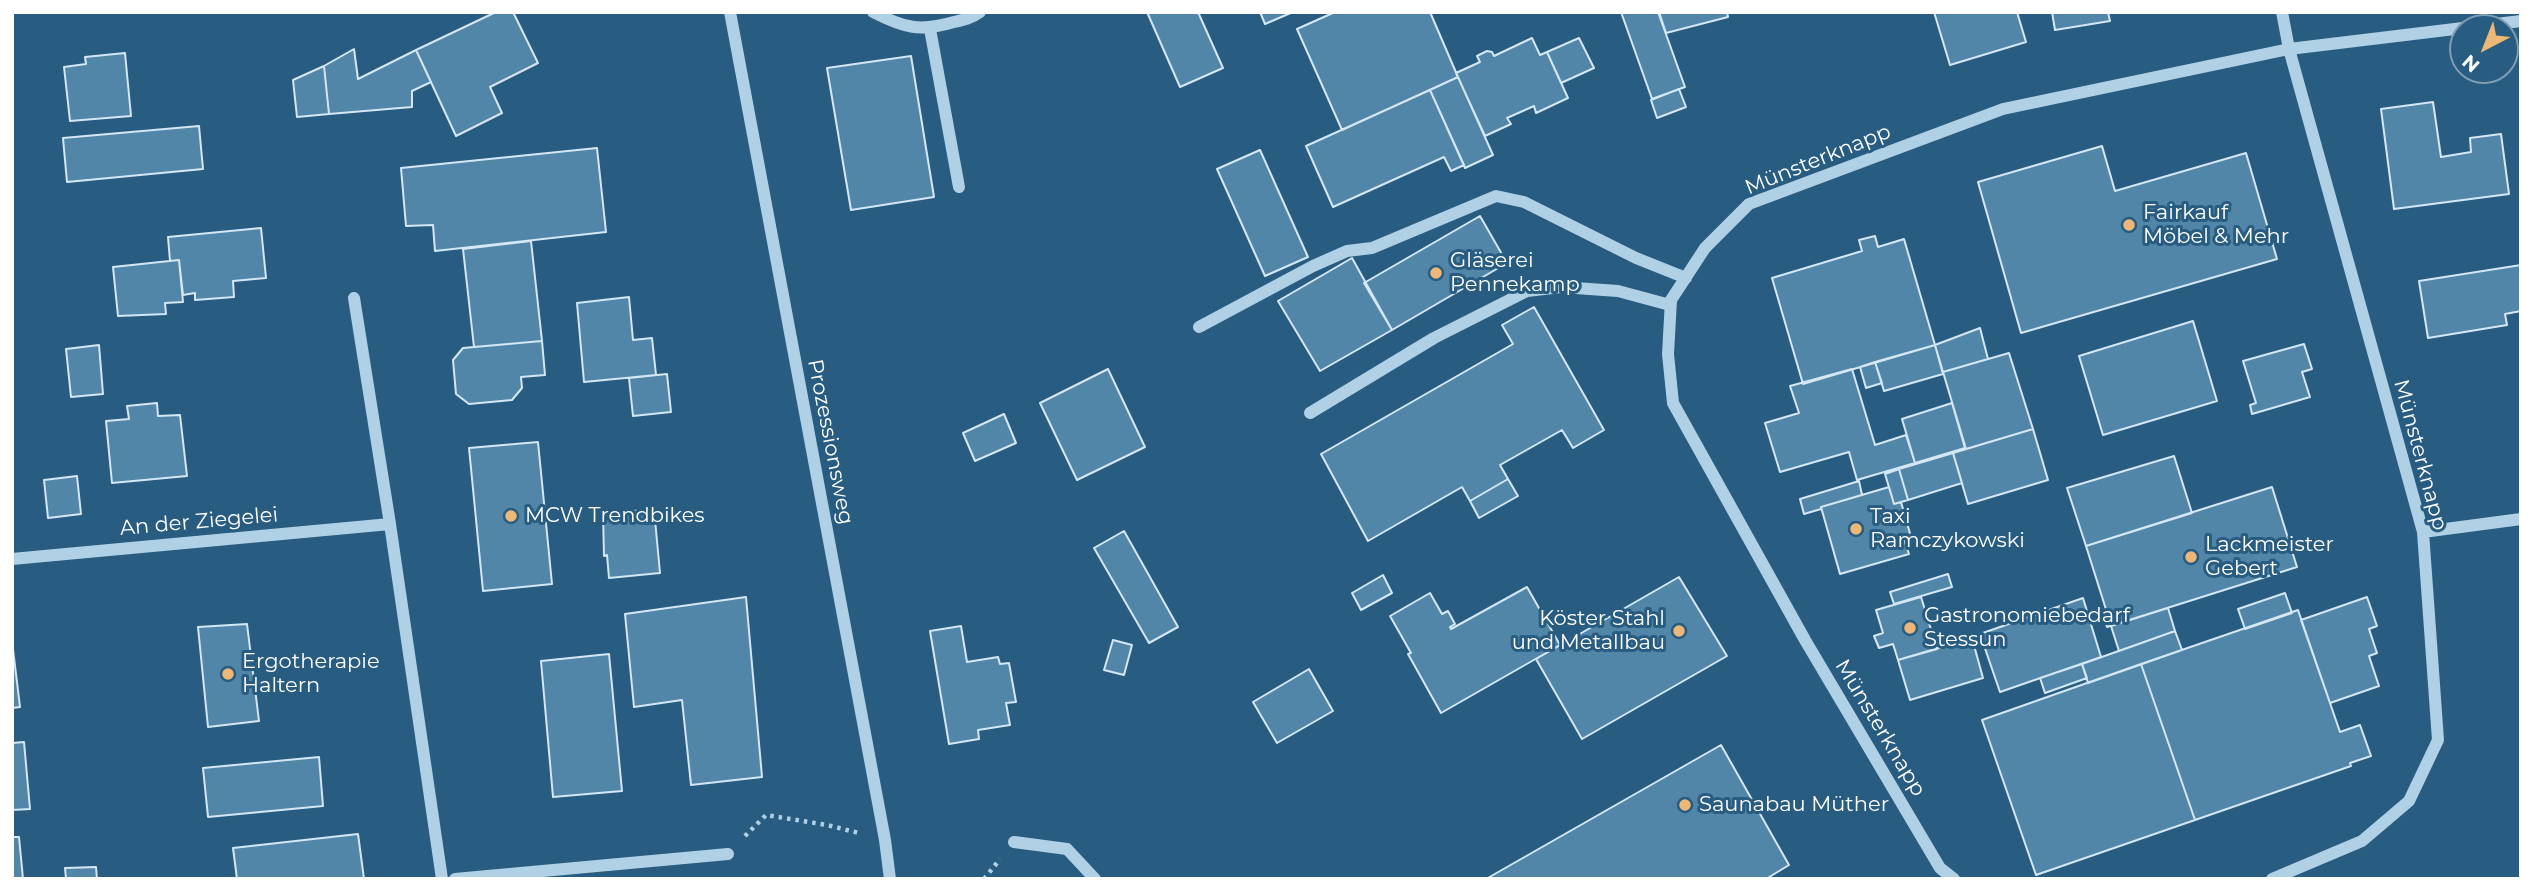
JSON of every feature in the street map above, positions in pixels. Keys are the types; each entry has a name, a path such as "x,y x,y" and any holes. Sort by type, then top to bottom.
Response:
{"street":[{"name":"Prozessionsweg","path":"730,12 885,840 890,879"},
{"path":"873,12 901,26 930,29 973,17 980,12"},
{"path":"2282,12 2289,49"},
{"name":"Münsterknapp","path":"1954,879 1940,868 1812,652 1674,403 1668,354 1670,305 1704,248 1749,204 2003,109 2289,49 2521,21"},
{"path":"930,29 959,187"},
{"name":"Münsterknapp","path":"2272,879 2362,841 2409,801 2438,740 2423,532 2289,49"},
{"path":"1199,327 1313,266 1347,251 1372,248 1496,196 1524,202 1636,258 1685,278"},
{"path":"1310,413 1434,338 1527,291 1561,287 1618,291 1670,305"},
{"path":"354,298 442,879"},
{"path":"2423,532 2521,519"},
{"name":"An der Ziegelei","path":"12,559 390,524"},
{"path":"1014,842 1067,849 1095,879"},
{"path":"455,879 728,854"}],"path":[{"path":"728,854 765,815 827,825 885,840"}],"building":[{"path":"496,12 513,12 538,63 490,87 502,113 456,136 416,50"},
{"path":"1147,12 1198,12 1223,68 1180,87"},
{"path":"1260,12 1293,12 1265,24"},
{"path":"1335,12 1430,12 1458,77 1342,130 1297,29"},
{"path":"1621,12 1658,12 1685,87 1652,99"},
{"path":"1659,12 1727,12 1728,17 1666,33"},
{"path":"1934,12 2017,12 2026,42 1950,65"},
{"path":"2052,12 2108,12 2110,21 2055,30"},
{"path":"1532,38 1540,55 1547,52 1568,98 1536,113 1534,106 1507,118 1511,124 1485,136 1456,73 1480,62 1477,56 1487,51 1494,56"},
{"path":"1579,38 1594,68 1561,83 1547,52"},
{"path":"354,49 358,79 416,50 431,82 412,91 412,107 329,114 324,66"},
{"path":"125,53 131,116 70,121 64,67 86,64 85,57"},
{"path":"911,56 934,197 851,210 827,68"},
{"path":"324,66 329,114 297,117 293,80"},
{"path":"1458,77 1493,155 1465,168 1430,90"},
{"path":"1679,89 1686,107 1657,118 1651,100"},
{"path":"1430,90 1464,165 1451,171 1444,157 1333,207 1306,146"},
{"path":"2433,102 2441,157 2471,152 2470,138 2501,134 2509,194 2394,209 2381,109"},
{"path":"199,126 203,169 67,182 63,138"},
{"name":"Fairkauf Möbel & Mehr","path":"2102,146 2115,191 2246,153 2277,259 2021,333 1978,182"},
{"path":"597,148 606,232 435,251 433,225 406,226 401,168"},
{"path":"1260,150 1308,257 1265,276 1217,169"},
{"name":"Gläserei Pennekamp","path":"1480,216 1507,263 1392,330 1364,283"},
{"path":"261,228 266,278 233,281 234,297 195,300 195,293 183,295 179,260 170,261 168,237"},
{"path":"1875,236 1878,247 1904,239 1935,345 1803,384 1772,278 1862,251 1859,240"},
{"path":"531,241 542,341 474,347 463,249"},
{"path":"1352,258 1392,330 1320,371 1278,301"},
{"path":"179,260 183,302 165,303 166,314 118,316 113,267"},
{"path":"2521,265 2521,311 2505,314 2507,325 2428,338 2419,281"},
{"path":"629,297 633,340 652,338 656,375 584,382 577,303"},
{"path":"1534,307 1604,430 1573,448 1562,430 1500,465 1508,479 1470,501 1462,487 1368,541 1321,454 1513,344 1502,325"},
{"path":"2193,321 2217,401 2103,435 2079,356"},
{"path":"1980,328 1988,359 1943,372 1935,345"},
{"path":"542,341 545,375 521,377 522,388 512,400 469,404 456,394 453,360 463,348"},
{"path":"2304,344 2312,369 2302,372 2310,397 2252,414 2250,405 2256,403 2243,361"},
{"path":"99,345 103,394 71,397 66,349"},
{"path":"1935,345 1943,374 1884,391 1875,362"},
{"path":"2009,353 2033,429 1966,449 1943,372"},
{"path":"1875,362 1882,383 1866,388 1860,367"},
{"path":"1108,369 1145,447 1077,480 1040,403"},
{"path":"1852,369 1875,445 1906,435 1915,463 1857,480 1849,452 1780,472 1765,423 1799,413 1790,386"},
{"path":"667,374 671,412 633,416 629,378"},
{"path":"157,403 158,416 180,415 187,476 112,483 106,421 129,419 127,406"},
{"path":"1952,403 1965,448 1915,463 1902,419"},
{"path":"1004,414 1016,443 975,461 963,433"},
{"path":"2033,429 2048,480 1968,504 1953,453"},
{"name":"MCW Trendbikes","path":"538,442 552,584 483,591 469,448"},
{"path":"1953,453 1962,483 1908,500 1899,469"},
{"path":"2174,456 2192,513 2086,546 2067,488"},
{"path":"1899,469 1908,500 1894,504 1885,474"},
{"path":"77,476 81,514 48,518 44,480"},
{"path":"1508,479 1518,496 1479,518 1470,501"},
{"path":"1859,481 1862,495 1804,514 1800,499"},
{"path":"1889,487 1894,504 1901,502 1911,537 1904,539 1909,554 1840,574 1821,507"},
{"name":"Lackmeister Gebert","path":"2272,487 2297,567 2107,627 2105,620 2109,619 2086,546"},
{"path":"654,509 660,573 609,578 607,555 604,556 603,514"},
{"path":"1124,531 1178,627 1149,643 1094,548"},
{"path":"1948,574 1952,587 1894,604 1890,592"},
{"path":"1383,575 1392,593 1361,610 1352,593"},
{"path":"1679,577 1727,656 1582,739 1536,659"},
{"path":"1527,587 1560,645 1441,713 1390,616 1430,593 1442,614 1448,611 1455,624 1451,629"},
{"path":"2285,593 2292,613 2245,629 2238,609"},
{"path":"746,597 762,777 691,785 682,700 634,707 625,614"},
{"path":"1921,597 1937,649 1898,660 1893,644 1879,648 1874,636 1883,633 1876,610"},
{"path":"2367,597 2377,626 2369,629 2377,653 2369,656 2379,686 2330,703 2301,620"},
{"path":"2083,598 2101,657 2000,692 1980,634"},
{"path":"2168,608 2175,631 2119,651 2111,626"},
{"path":"2298,610 2340,732 2360,725 2371,756 2350,763 2351,766 2195,820 2141,664"},
{"name":"Ergotherapie Haltern","path":"247,624 259,721 208,727 198,627"},
{"path":"961,626 967,662 998,657 1000,664 1009,663 1016,702 1006,703 1010,725 978,730 979,739 949,744 930,631"},
{"path":"2175,631 2182,650 2088,683 2082,664"},
{"path":"1972,638 1983,678 1910,700 1898,660"},
{"path":"1113,640 1132,645 1124,675 1104,670"},
{"path":"12,641 20,707 12,708"},
{"path":"609,654 622,791 553,797 541,661"},
{"path":"2082,664 2087,678 2045,693 2040,678"},
{"path":"2141,664 2195,820 2036,875 1982,720"},
{"path":"1309,669 1333,711 1277,743 1253,702"},
{"path":"24,742 30,809 12,810 12,743"},
{"name":"Saunabau Müther","path":"1721,745 1789,865 1766,879 1486,879"},
{"path":"319,757 323,806 208,817 203,768"},
{"path":"358,834 364,879 237,879 233,848"},
{"path":"12,837 19,837 23,879 12,879"},
{"path":"96,867 97,879 66,879 65,868"}],"place":[{"name":"Fairkauf Möbel & Mehr","path":"2129,225"},
{"name":"Gläserei Pennekamp","path":"1436,273"},
{"name":"MCW Trendbikes","path":"511,516"},
{"name":"Taxi Ramczykowski","path":"1856,529"},
{"name":"Lackmeister Gebert","path":"2191,557"},
{"name":"Gastronomiebedarf Stessun","path":"1910,628"},
{"name":"Köster Stahl und Metallbau","path":"1679,631"},
{"name":"Ergotherapie Haltern","path":"228,674"},
{"name":"Saunabau Müther","path":"1685,805"}]}
